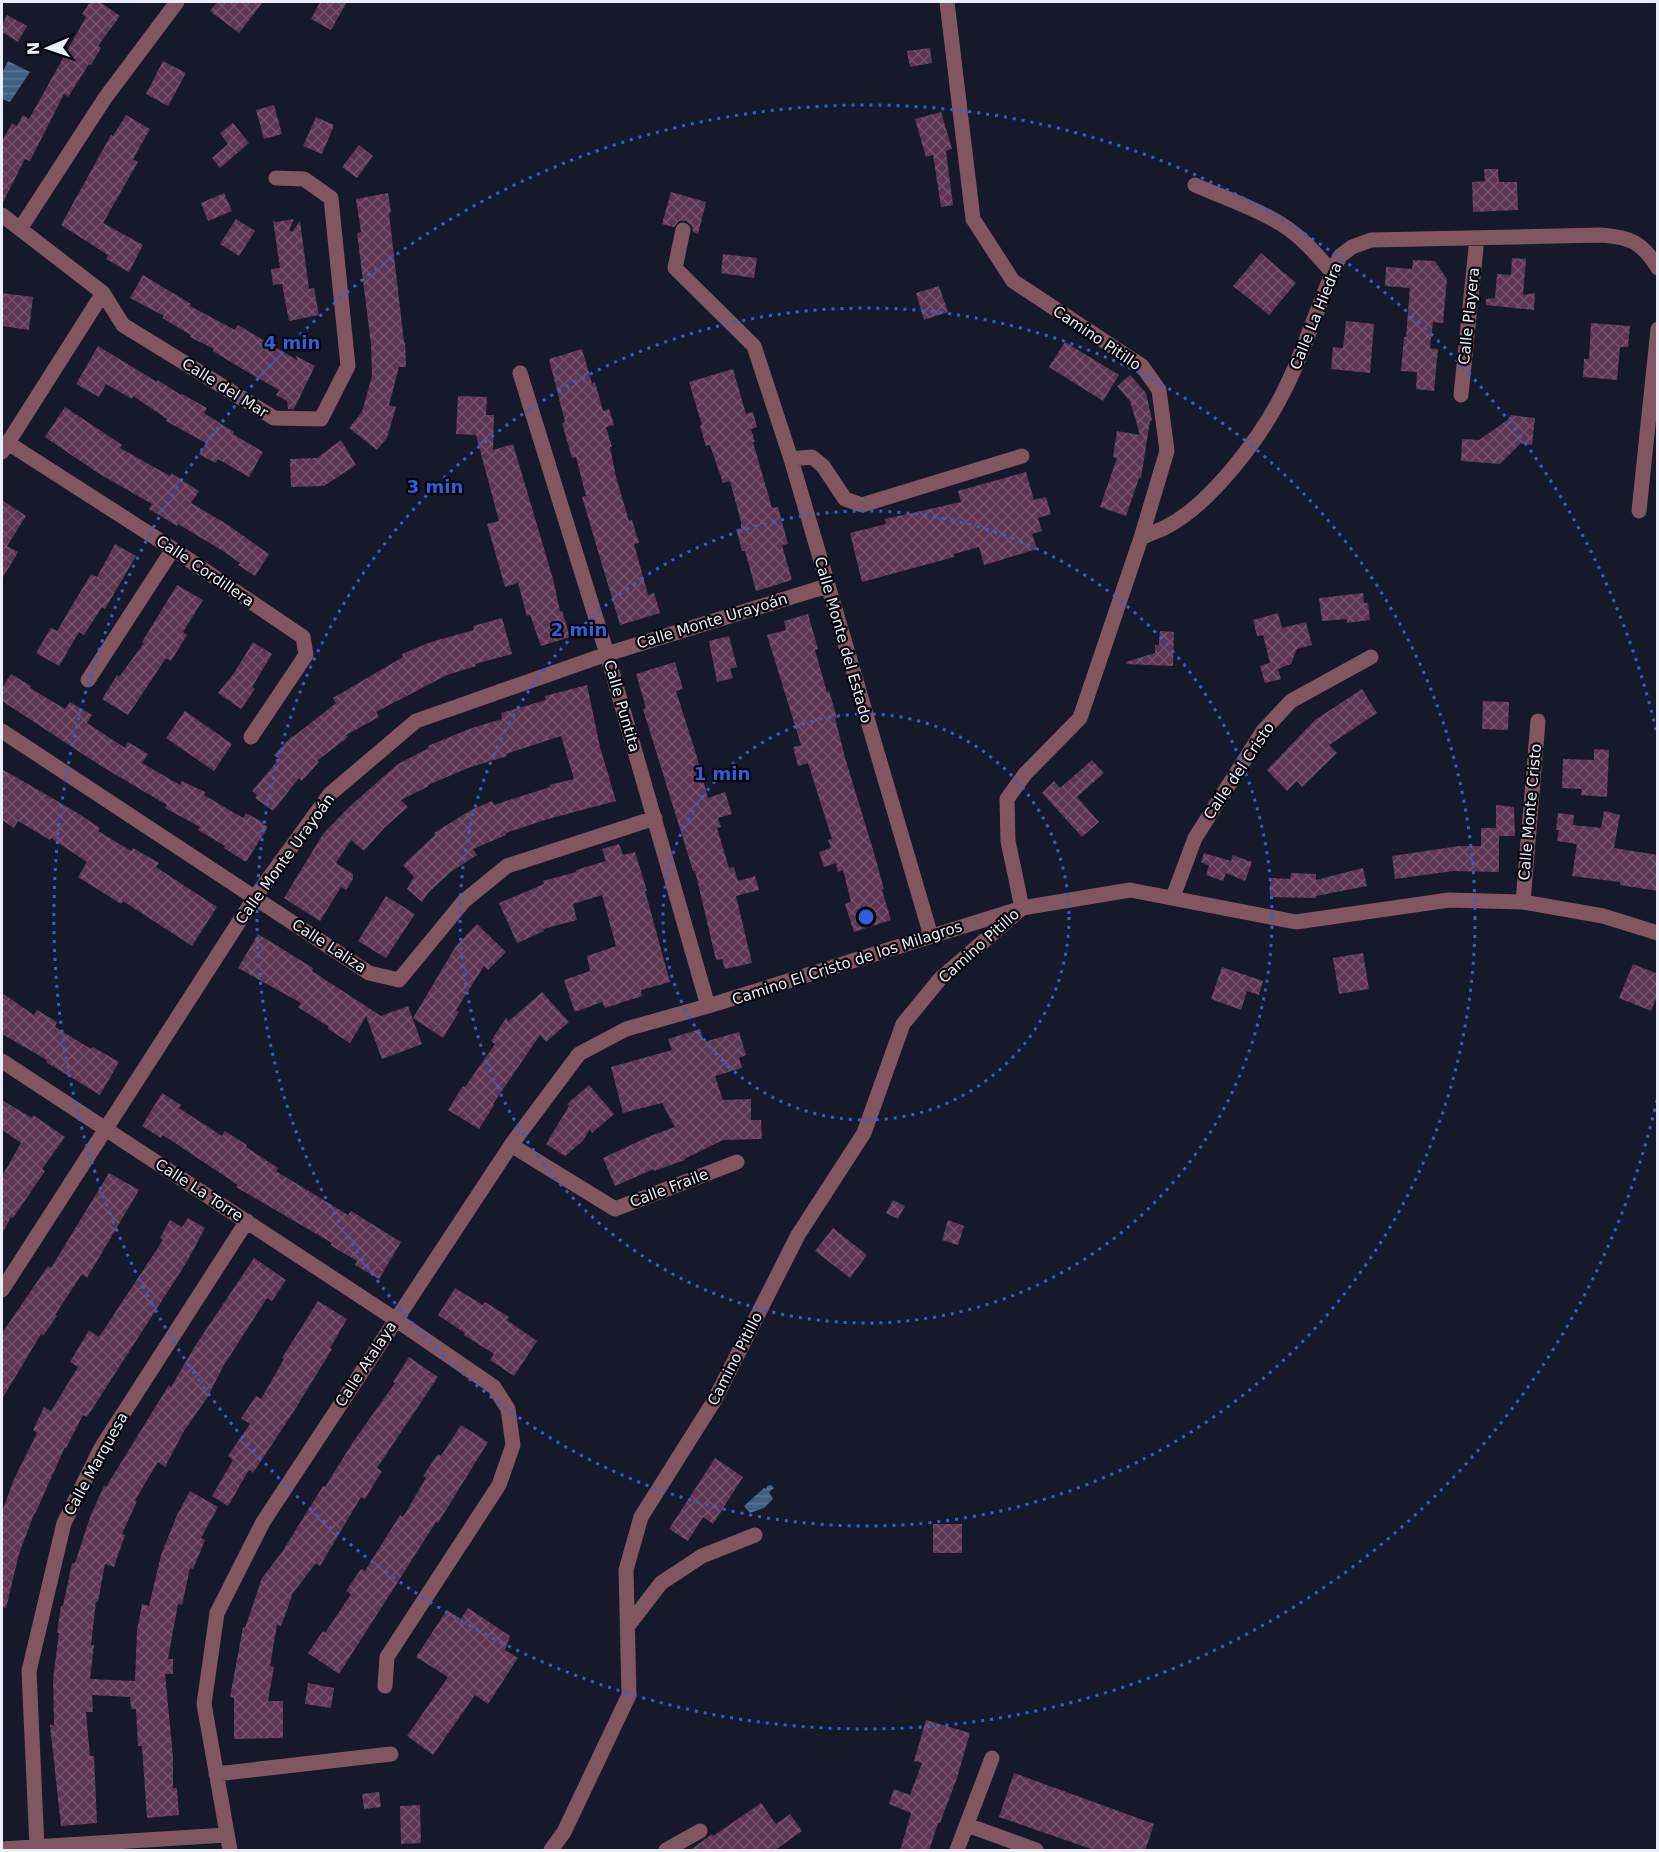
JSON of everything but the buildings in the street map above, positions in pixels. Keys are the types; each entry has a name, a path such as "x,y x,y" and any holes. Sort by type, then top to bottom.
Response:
{"street":[{"path":"20,229 105,98 177,2"},
{"name":"Camino Pitillo","path":"551,1851 564,1832 629,1695 626,1570 641,1517 714,1401 798,1235 864,1133 903,1024 940,979 1022,908 1008,841 1007,799 1025,774 1080,717 1141,538 1167,451 1159,390 1142,366 1013,281 973,219 947,2"},
{"name":"Calle del Mar","path":"2,215 103,292 123,325 274,418 321,419 348,366 331,198 304,179 276,178"},
{"path":"1195,185 1259,211 1282,225 1302,241 1332,272"},
{"name":"Calle Monte del Estado","path":"683,230 675,268 754,346 790,459 930,936"},
{"name":"Calle La Hiedra","path":"1141,538 1167,527 1202,501 1233,470 1284,392 1332,272 1340,256 1352,247 1371,240 1622,236 1638,243 1658,268"},
{"name":"Calle Playera","path":"1461,395 1477,238"},
{"path":"5,447 103,292"},
{"path":"1639,511 1658,329"},
{"name":"Calle Puntita","path":"520,373 607,654 708,1006"},
{"name":"Calle Cordillera","path":"5,447 173,549 303,637 306,655 251,737"},
{"path":"790,459 812,457 823,466 845,499 862,505 1022,456"},
{"path":"88,681 173,549"},
{"name":"Calle Monte Urayoán","path":"2,1290 255,897 330,794 416,721 607,654 827,586"},
{"name":"Calle del Cristo","path":"1173,897 1195,838 1263,731 1291,701 1371,657"},
{"name":"Calle Monte Cristo","path":"1523,902 1538,721"},
{"name":"Calle Laliza","path":"2,731 369,973 399,980 464,901 507,866 655,818"},
{"name":"Camino El Cristo de los Milagros","path":"708,1006 1022,908 1130,890 1296,922 1449,900 1523,902 1603,916 1658,933"},
{"name":"Calle Atalaya","path":"226,1835 204,1704 217,1613 262,1522 511,1145 579,1054 626,1029 708,1006"},
{"name":"Calle La Torre","path":"2,1061 395,1319 494,1387 508,1409 513,1444 499,1485 387,1656 385,1686"},
{"name":"Calle Fraile","path":"511,1145 615,1209 737,1162"},
{"name":"Calle Marquesa","path":"37,1846 29,1671 64,1522 101,1448 247,1221"},
{"path":"628,1626 661,1583 702,1556 755,1535"},
{"path":"216,1774 391,1754"},
{"path":"957,1851 992,1758"},
{"path":"967,1825 1036,1851"},
{"path":"666,1851 700,1831"},
{"path":"2,1849 226,1835 230,1851"}],"water":[{"path":"8,61 30,72 10,102 2,99 2,73"},
{"path":"771,1485 774,1488 769,1492 773,1499 764,1508 750,1513 744,1506 764,1488"}]}
